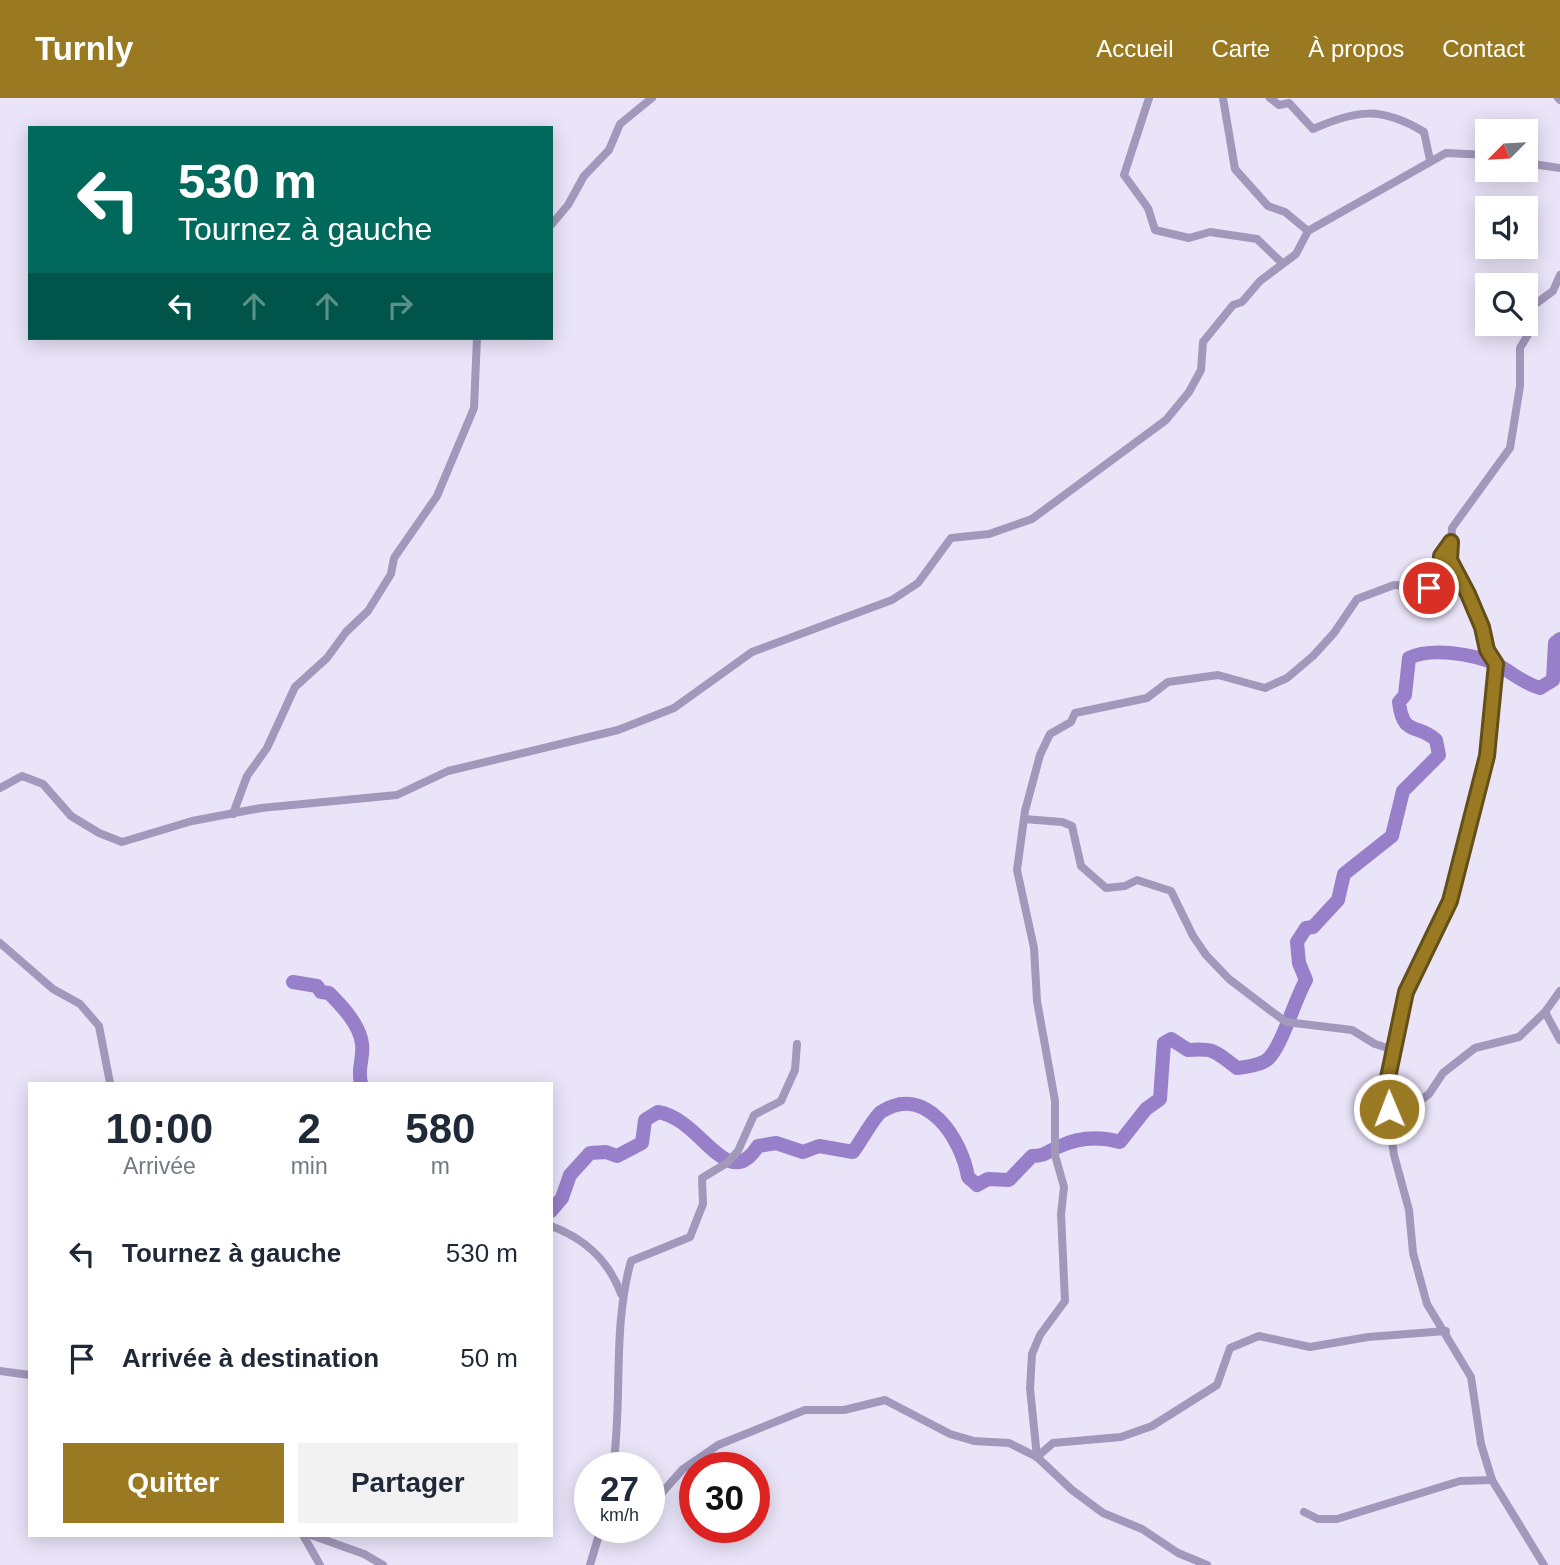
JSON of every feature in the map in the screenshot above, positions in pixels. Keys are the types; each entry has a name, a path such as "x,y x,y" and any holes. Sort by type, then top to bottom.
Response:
{"street":[{"path":"553,222 584,176 609,150 621,124 652,98"},
{"path":"1149,98 1124,175 1147,208 1155,230 1189,238 1210,232 1258,239 1282,263"},
{"path":"1223,98 1235,169 1268,206 1285,212 1308,231"},
{"path":"1270,98 1279,105 1289,103 1313,129 1353,113 1373,113 1401,121 1424,132 1430,160"},
{"path":"0,788 22,776 43,784 71,816 99,833 122,842 192,821 397,795 448,771 618,730 674,708 752,652 892,600 918,583 951,538 989,534 1032,519 1166,420 1189,392 1200,370 1203,342 1233,305 1242,302 1282,263 1296,254 1308,231 1430,160 1446,153 1475,154"},
{"path":"1538,165 1560,169"},
{"path":"1538,303 1553,292 1560,275"},
{"path":"1527,336 1520,348 1520,386 1510,448 1452,528 1450,560 1468,594 1482,627 1487,650 1496,664 1487,756 1450,901 1406,992 1385,1092 1394,1155 1409,1210 1413,1252 1427,1304 1446,1331 1471,1377 1481,1444 1492,1480 1544,1565"},
{"path":"233,814 247,776 267,748 295,687 327,658 346,632 369,611 391,573 394,558 437,496 474,408 477,340"},
{"path":"1037,1457 1030,1388 1032,1353 1040,1335 1065,1301 1063,1187 1055,1155 1055,1101 1037,1001 1034,948 1017,870 1024,819 1040,755 1049,734 1071,722 1075,713 1147,698 1168,682 1218,675 1265,688 1287,678 1335,633 1356,599 1394,585 1429,588 1440,574 1441,556 1451,542"},
{"path":"1024,819 1054,821 1072,826 1081,866 1106,888 1125,886 1137,880 1171,891 1193,936 1206,955 1230,979 1286,1022 1352,1030 1375,1044 1394,1050"},
{"path":"0,943 53,989 80,1004 99,1026 110,1082"},
{"path":"1389,1109 1411,1108 1429,1094 1443,1073 1475,1048 1519,1037 1545,1012 1560,991"},
{"path":"1545,1012 1560,1040"},
{"path":"614,1452 621,1294 631,1261 690,1237 703,1204 702,1178 727,1163 738,1151 754,1115 780,1101 795,1070 797,1044"},
{"path":"553,1227 567,1232 598,1254 614,1276 621,1294"},
{"path":"1037,1457 1053,1443 1121,1437 1152,1426 1217,1385 1230,1348 1259,1336 1310,1347 1368,1337 1446,1331"},
{"path":"0,1371 28,1375"},
{"path":"665,1489 683,1469 718,1444 805,1410 844,1410 885,1400 950,1434 974,1441 1009,1443 1037,1457 1072,1490 1103,1513 1142,1529 1178,1553 1207,1565"},
{"path":"1304,1512 1318,1519 1338,1519 1460,1480 1492,1480"},
{"path":"304,1537 320,1565"},
{"path":"317,1537 364,1554 383,1565"},
{"path":"590,1565 597,1543"}],"waterway":[{"path":"553,1209 562,1198 570,1175 590,1153 606,1152 617,1156 642,1143 645,1120 658,1112 674,1117 724,1159 735,1162 747,1159 758,1146 776,1143 803,1152 819,1146 853,1152 881,1112 897,1105 913,1104 939,1119 950,1132 968,1177 977,1185 988,1179 1009,1180 1032,1156 1074,1141 1097,1138 1120,1142 1146,1109 1160,1099 1164,1043 1171,1039 1188,1050 1215,1052 1237,1068 1265,1061 1278,1044 1306,980 1299,963 1297,942 1306,928 1313,927 1338,900 1344,874 1392,836 1403,791 1439,755 1436,740 1407,725 1401,713 1399,702 1405,695 1409,658 1440,652 1476,657 1496,664 1540,688 1553,680 1555,643 1560,639"},
{"path":"293,982 317,986 321,992 329,993 350,1016 361,1037 361,1082"}],"route":[{"path":"1389,1109 1385,1092 1406,992 1444,919 1481,782 1487,756 1496,664 1487,650 1482,627 1468,594 1450,560 1451,542 1441,556 1440,574 1429,588"}]}
